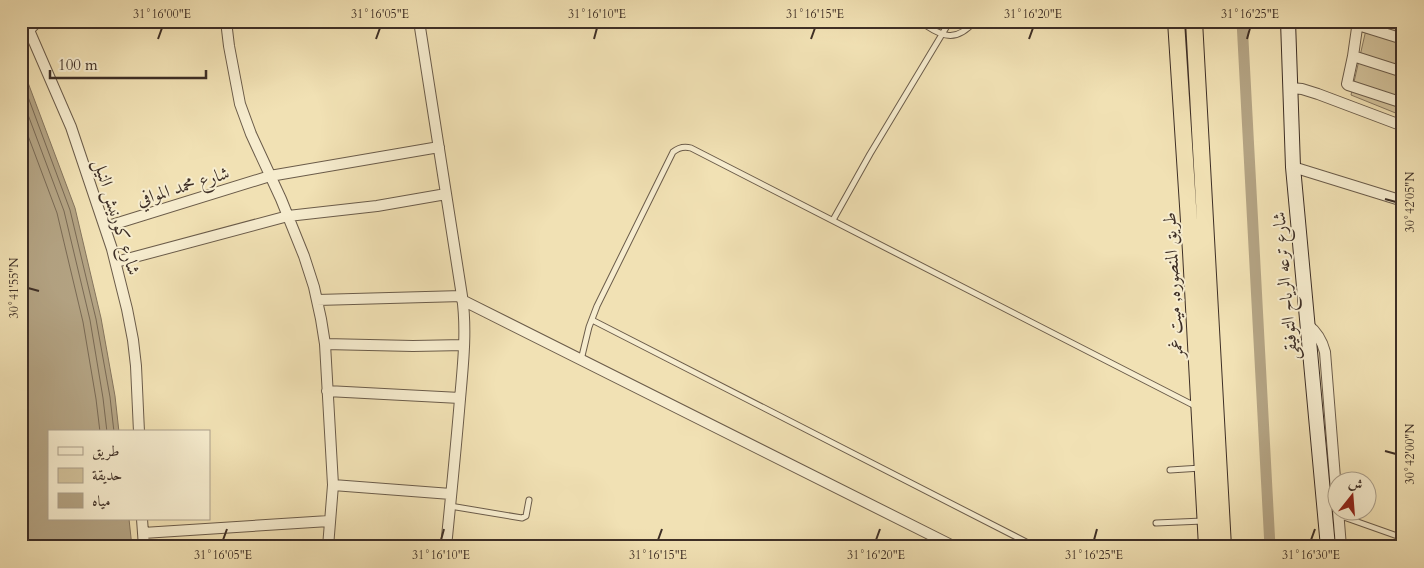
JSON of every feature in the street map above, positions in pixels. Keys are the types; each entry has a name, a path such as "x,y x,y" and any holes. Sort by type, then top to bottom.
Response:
{"highway":[{"name":"طريق المنصوره, ميت غمر","path":"1176,21 1208,547"},
{"name":"طريق المنصوره, ميت غمر","path":"1194,21 1223,547"}],"main road":[{"name":"شارع ترعه الرياح التوفيقى","path":"1288,21 1293,167 1308,325 1334,544"}],"street":[{"path":"27,26 38,21"},
{"path":"226,21 240,104 251,134 304,256 317,300 325,344 333,486 328,547"},
{"path":"419,21 462,298 464,345 446,547"},
{"path":"1403,39 1358,23 1347,84 1403,103"},
{"name":"شارع كورنيش النيل","path":"27,26 73,134 116,262 133,340 139,430"},
{"path":"1353,56 1403,72"},
{"path":"1291,88 1310,91 1403,126"},
{"name":"شارع محمد الموافي","path":"105,227 270,176 439,147"},
{"path":"1293,167 1403,201"},
{"path":"116,262 288,216 377,206 446,194"},
{"path":"317,300 462,298 581,360 955,547"},
{"path":"1308,325 1324,345 1334,470"},
{"path":"325,344 394,346 464,345"},
{"path":"327,391 460,398"},
{"path":"333,486 451,494"},
{"path":"142,520 144,547"},
{"path":"1334,544 1337,520"},
{"path":"142,532 329,521"}],"lane":[{"path":"919,21 942,35 951,36 968,28 974,21"},
{"path":"833,220 870,154 950,21"},
{"path":"581,360 592,320 601,298 674,152 682,147 691,148 1200,408"},
{"path":"592,320 1036,547"},
{"path":"1170,470 1204,467"},
{"path":"450,506 522,518 526,516 529,500"},
{"path":"1156,523 1207,520"},
{"path":"1358,520 1403,538"}],"green space":[{"path":"1368,21 1403,21 1403,116 1351,95"}],"water":[{"path":"21,64 75,208 101,318 115,396 119,430 48,430 48,520 129,520 132,547 21,547"}],"waterway":[{"path":"1242,21 1270,547"}]}
